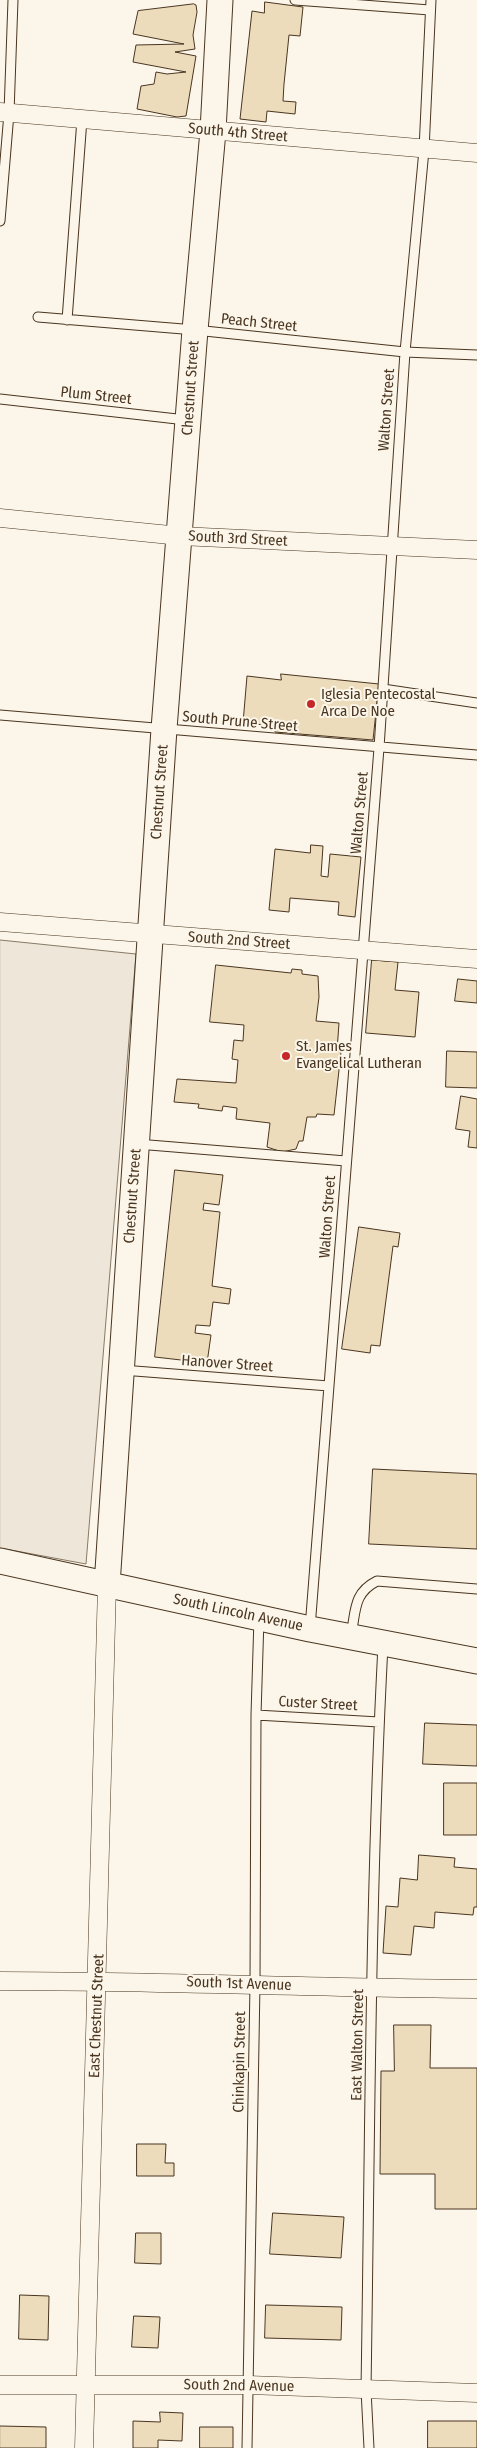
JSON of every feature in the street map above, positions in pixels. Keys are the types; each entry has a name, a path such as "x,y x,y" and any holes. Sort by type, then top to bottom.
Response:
{"street":[{"name":"Chestnut Street","path":"107,1585 164,729 195,330 213,131 220,0"},
{"name":"South 4th Street","path":"4,112 424,150 477,153"},
{"name":"South 3rd Street","path":"0,518 180,536 477,550"},
{"name":"South 2nd Street","path":"0,922 477,959"},
{"name":"South Lincoln Avenue","path":"0,1561 310,1629 477,1661"},
{"name":"East Chestnut Street","path":"84,2448 98,1981 107,1585"},
{"name":"South 1st Avenue","path":"0,1981 255,1984 372,1989 477,1989"},
{"name":"South 2nd Avenue","path":"0,2385 248,2385 477,2393"}],"lane":[{"path":"0,221 4,112 13,0"},
{"path":"295,0 430,10"},
{"name":"Walton Street","path":"310,1629 379,748 405,352 424,150 431,0"},
{"path":"67,320 82,119"},
{"name":"Peach Street","path":"38,317 195,330 405,352 477,355"},
{"name":"Plum Street","path":"0,399 189,421"},
{"path":"383,689 477,703"},
{"name":"South Prune Street","path":"0,715 477,755"},
{"path":"136,1144 346,1160"},
{"name":"Hanover Street","path":"122,1370 329,1386"},
{"path":"351,1636 358,1597 365,1587 377,1581 477,1589"},
{"name":"Chinkapin Street","path":"247,2448 255,1984 256,1715 259,1617"},
{"name":"East Walton Street","path":"368,2448 366,2390 372,1989 383,1642"},
{"name":"Custer Street","path":"256,1715 379,1722"}],"shaded area":[{"path":"0,940 136,954 86,1564 0,1548"}],"building":[{"path":"265,2 303,7 300,36 289,35 284,84 283,101 296,102 295,114 267,111 266,122 240,119 252,11 264,13"},
{"path":"196,5 197,12 193,35 195,49 175,52 196,56 186,116 177,117 137,109 141,86 154,84 156,72 167,74 186,72 133,62 136,45 184,44 133,34 138,11"},
{"name":"Iglesia Pentecostal Arca De Noe","path":"281,674 379,684 373,740 275,732 276,726 243,723 247,676 281,680"},
{"path":"311,845 323,846 321,876 328,877 330,854 361,857 355,917 338,915 339,902 290,898 289,912 269,910 275,849 310,853"},
{"path":"372,960 398,962 395,990 419,992 415,1037 366,1033"},
{"name":"St. James Evangelical Lutheran","path":"216,965 291,973 292,969 302,970 302,974 318,976 319,997 316,1021 339,1023 337,1051 341,1052 334,1115 317,1114 316,1117 307,1117 303,1141 299,1141 296,1149 282,1152 267,1147 270,1123 236,1119 237,1108 223,1106 222,1111 198,1108 199,1104 174,1102 177,1079 236,1083 238,1060 232,1059 234,1040 243,1041 244,1025 210,1022"},
{"path":"458,979 477,981 477,1003 455,1001"},
{"path":"447,1051 477,1052 477,1088 446,1087"},
{"path":"461,1096 477,1099 477,1148 468,1147 470,1131 456,1129"},
{"path":"175,1170 223,1175 219,1205 204,1203 203,1210 220,1212 212,1286 231,1289 229,1304 213,1302 210,1326 196,1325 195,1333 211,1335 207,1363 155,1357"},
{"path":"359,1227 400,1233 398,1247 393,1246 380,1346 371,1345 370,1353 342,1349"},
{"path":"373,1469 477,1474 477,1549 369,1544"},
{"path":"425,1723 477,1725 477,1766 423,1764"},
{"path":"444,1783 477,1783 477,1835 444,1835"},
{"path":"419,1855 455,1858 454,1867 477,1869 477,1907 474,1907 473,1915 435,1912 434,1928 414,1926 411,1955 383,1953 386,1906 398,1907 400,1878 417,1880"},
{"path":"394,2025 431,2025 430,2068 477,2068 477,2209 435,2209 435,2174 380,2174 381,2071 394,2071"},
{"path":"137,2144 166,2144 165,2163 174,2163 174,2176 137,2176"},
{"path":"273,2213 344,2217 341,2258 270,2254"},
{"path":"136,2233 161,2233 161,2264 135,2263"},
{"path":"20,2295 49,2296 48,2340 19,2339"},
{"path":"266,2305 342,2307 341,2340 265,2338"},
{"path":"134,2316 160,2317 158,2348 132,2347"},
{"path":"160,2412 183,2413 182,2441 158,2440 158,2448 133,2448 133,2421 160,2422"},
{"path":"428,2421 477,2421 477,2448 428,2448"},
{"path":"0,2426 46,2427 46,2448 0,2448"},
{"path":"200,2427 233,2427 233,2448 200,2448"}],"place":[{"name":"Iglesia Pentecostal Arca De Noe","path":"311,704"},
{"name":"St. James Evangelical Lutheran","path":"286,1056"}]}
